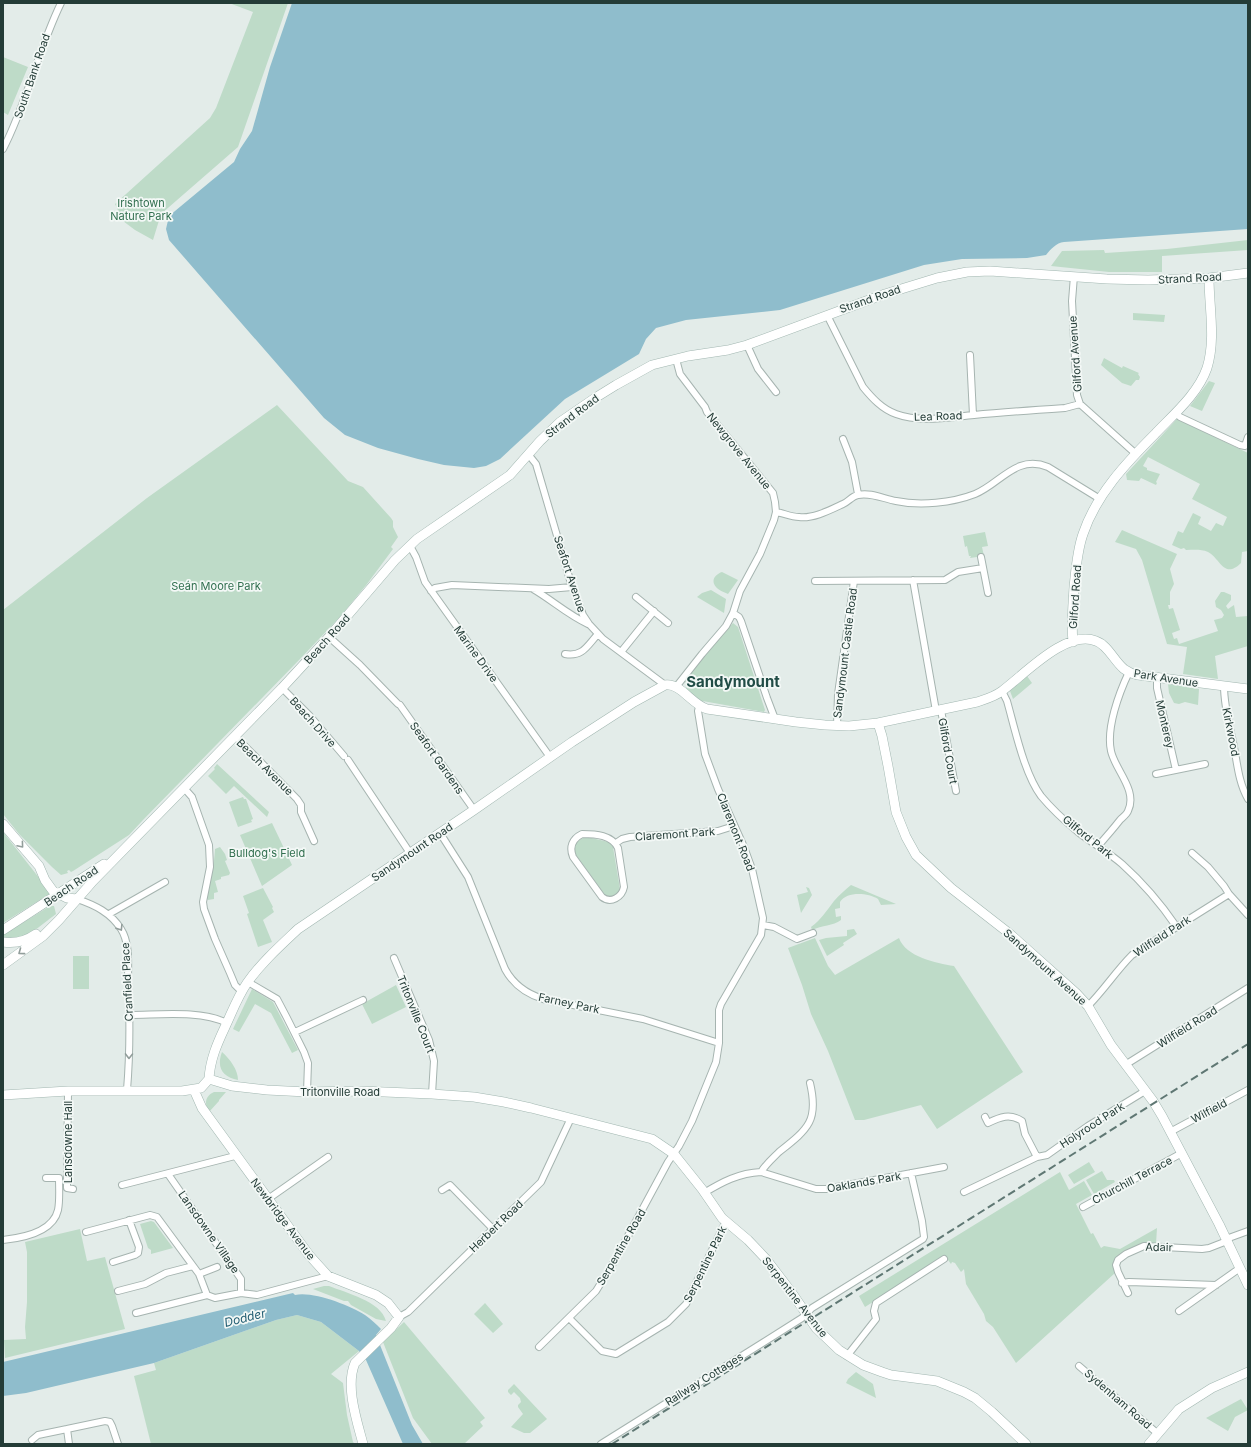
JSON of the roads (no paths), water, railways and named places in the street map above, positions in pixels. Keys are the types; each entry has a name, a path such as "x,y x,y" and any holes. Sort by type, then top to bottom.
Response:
{"street":[{"name":"South Bank Road","path":"3,149 16,124 50,25 61,3"},
{"name":"Strand Road","path":"528,454 556,426 594,398 652,365 747,345 885,294 932,280 967,272 990,271 1148,280 1209,278 1248,273"},
{"name":"Gilford Avenue","path":"1074,276 1072,328 1077,395 1080,404 1136,454"},
{"name":"Gilford Road","path":"700,707 709,710 837,726 878,723 991,698 1046,656 1061,646 1073,642 1072,616 1075,574 1078,553 1087,524 1100,499 1136,454 1175,413 1198,385 1207,366 1212,328 1209,278"},
{"name":"Lea Road","path":"827,315 864,387 871,397 889,411 916,418 932,418 1066,408 1080,404"},
{"path":"747,345 758,369 776,392"},
{"path":"970,355 973,415"},
{"name":"Newgrove Avenue","path":"676,359 680,374 705,407 707,412 773,493 776,512 760,554 740,591 733,613 726,626 676,687"},
{"path":"1175,413 1180,417 1240,445 1245,446 1248,437"},
{"path":"843,439 852,462 858,494"},
{"name":"Beach Road","path":"3,965 43,936 59,920 93,881 282,688 329,637 394,560 424,534 510,475 528,454"},
{"name":"Seafort Avenue","path":"528,454 536,464 572,587 582,615 598,634 665,685"},
{"path":"776,512 805,517 839,506 858,494 918,503 958,499 976,494 1008,471 1020,466 1035,464 1042,464 1048,467 1100,499"},
{"name":"Marine Drive","path":"410,546 416,556 424,582 550,757"},
{"path":"981,556 988,593"},
{"path":"814,580 945,580 958,572 983,568"},
{"name":"Gilford Court","path":"913,580 956,791"},
{"name":"Sandymount Castle Road","path":"837,726 838,694 854,581"},
{"path":"431,591 435,588 452,585 531,588 572,587"},
{"path":"531,588 576,619 589,624"},
{"path":"636,597 668,623"},
{"path":"621,652 654,611"},
{"path":"733,613 739,617 741,621 775,719"},
{"path":"565,654 580,654 598,634"},
{"name":"Seafort Gardens","path":"329,637 360,665 399,705 474,810"},
{"name":"Park Avenue","path":"1073,642 1088,639 1101,643 1124,669 1138,675 1248,689"},
{"path":"1098,846 1128,811 1130,798 1128,787 1117,768 1111,752 1109,735 1121,693 1129,672"},
{"name":"Monterey","path":"1157,678 1157,688 1176,770"},
{"path":"665,685 676,687 700,707"},
{"name":"Sandymount Road","path":"209,1079 212,1059 242,992 248,982 276,950 298,929 572,742 634,702 665,685"},
{"name":"Kirkwood","path":"1224,686 1224,697 1236,760 1243,791 1248,799"},
{"name":"Beach Drive","path":"282,688 309,715 346,758 410,853"},
{"name":"Gilford Park","path":"1002,691 1007,701 1028,772 1041,795 1079,833 1122,864 1143,885 1176,926"},
{"name":"Claremont Road","path":"674,1154 692,1121 716,1062 719,1043 720,1004 760,935 764,918 752,869 744,847 718,789 705,754 698,711 700,707"},
{"name":"Sandymount Avenue","path":"878,723 882,736 896,812 906,837 916,855 951,888 1010,934 1067,984 1088,1006 1109,1042 1153,1101 1219,1224 1248,1285"},
{"name":"Beach Avenue","path":"235,736 297,799 301,805 301,812 314,841"},
{"path":"1156,774 1205,764"},
{"path":"184,788 192,797 209,845 210,867 203,902 204,909 230,973 236,986 242,992"},
{"path":"3,824 39,866 45,880 53,891 67,898 77,899"},
{"name":"Claremont Park","path":"616,843 622,839 630,837 718,831 734,826"},
{"name":"Farney Park","path":"440,833 468,877 504,969 511,980 522,989 536,997 546,1000 643,1019 719,1043"},
{"path":"582,834 592,834 606,837 616,843 618,848 623,889 618,897 612,900 607,900 602,897 577,863 571,848 577,836 582,834"},
{"name":"Beach Road","path":"3,930 92,873 136,838"},
{"path":"1192,853 1208,867 1224,886 1228,894 1248,915"},
{"path":"109,914 166,882"},
{"name":"Wilfield Park","path":"1088,1006 1096,999 1122,965 1132,955 1228,894"},
{"name":"Cranfield Place","path":"77,899 96,905 109,914 122,931 126,943 130,1015 127,1090"},
{"name":"Beach Road","path":"3,942 9,943 28,940 59,920"},
{"path":"763,925 774,927 798,939 813,933"},
{"name":"Tritonville Court","path":"394,958 429,1040 434,1061 432,1094"},
{"path":"248,982 277,999 295,1032 308,1063 307,1092"},
{"name":"Wilfield Road","path":"1125,1065 1248,988"},
{"path":"295,1032 362,1000"},
{"path":"130,1015 199,1015 218,1019 227,1023"},
{"path":"3,1095 68,1091 194,1090 201,1088 209,1079"},
{"name":"Tritonville Road","path":"209,1079 232,1086 267,1090 307,1092 360,1091 474,1097 504,1102 652,1139 674,1154"},
{"path":"761,1172 766,1163 797,1138 810,1122 814,1108 810,1083"},
{"name":"Newbridge Avenue","path":"194,1090 202,1108 309,1255 328,1276 376,1295 388,1303 399,1317"},
{"name":"Wilfield","path":"1170,1132 1248,1090"},
{"name":"Lansdowne Hall","path":"68,1091 67,1188 72,1188"},
{"name":"Holyrood Park","path":"964,1192 1037,1157 1047,1154 1088,1126 1145,1091"},
{"path":"985,1118 988,1122 1006,1116 1017,1118 1022,1121 1025,1134 1037,1157"},
{"name":"Herbert Road","path":"399,1317 408,1312 541,1182 571,1118"},
{"name":"Serpentine Avenue","path":"674,1154 719,1215 748,1240 766,1259 819,1331 847,1356 863,1365 891,1375 937,1381 964,1392 975,1398 992,1412 1026,1444"},
{"name":"Serpentine Road","path":"539,1347 595,1292 606,1276 674,1154"},
{"name":"Churchill Terrace","path":"1083,1207 1182,1154"},
{"path":"122,1185 236,1156"},
{"path":"268,1199 328,1157"},
{"name":"Oaklands Park","path":"704,1193 731,1178 751,1173 761,1172 816,1189 826,1189 944,1167"},
{"name":"Oaklands Park","path":"806,1313 923,1239 922,1221 911,1173"},
{"name":"Lansdowne Village","path":"168,1174 242,1279 241,1293"},
{"path":"3,1240 15,1239 31,1234 48,1226 57,1212 59,1178 46,1178"},
{"path":"442,1190 450,1185 493,1229"},
{"path":"86,1232 150,1215 152,1212 157,1216 199,1274 207,1295"},
{"path":"113,1262 136,1255 138,1253 139,1247 129,1220"},
{"name":"Serpentine Park","path":"569,1318 603,1352 616,1354 631,1345 668,1322 686,1304 726,1221"},
{"path":"1226,1240 1248,1231"},
{"name":"Adair","path":"1128,1294 1122,1283 1116,1265 1118,1260 1133,1250 1144,1246 1202,1249 1209,1248 1226,1240"},
{"path":"847,1356 876,1319 874,1311 876,1303 944,1259"},
{"path":"118,1291 145,1284 166,1273 193,1266"},
{"name":"Lansdowne Village","path":"199,1274 218,1267"},
{"path":"1179,1311 1240,1268"},
{"path":"136,1312 207,1295 214,1298 241,1293 257,1295 328,1276"},
{"path":"1122,1283 1216,1285"},
{"name":"Railway Cottages","path":"601,1444 764,1342 806,1313"},
{"path":"363,1444 356,1420 351,1385 353,1368 361,1356 379,1340 399,1317"},
{"name":"Sydenham Road","path":"1079,1366 1157,1433"},
{"path":"1149,1444 1179,1409 1197,1396 1248,1372"},
{"path":"32,1440 38,1435 105,1421 110,1422 118,1444"},
{"path":"67,1429 69,1444"}],"water":[{"path":"292,3 1248,3 1248,229 1064,242 1056,245 1046,255 1027,258 962,259 924,265 780,310 686,320 656,328 646,339 639,354 565,399 500,459 486,466 474,468 444,465 418,459 378,448 345,435 324,418 169,240 166,229 169,216 234,162 240,149 252,131 270,67"},
{"name":"Dodder","path":"293,1293 295,1295 303,1294 321,1297 341,1303 365,1315 381,1329 376,1335 412,1425 423,1444 403,1444 366,1360 359,1351 321,1322 297,1315 276,1320 154,1363 26,1393 3,1396 3,1362"}],"railway":[{"path":"612,1444 1248,1044"}],"district":[{"name":"Sandymount","path":"733,682"}],"park label":[{"name":"Irishtown Nature Park","path":"141,209"},
{"name":"Seán Moore Park","path":"216,586"},
{"name":"Bulldog's Field","path":"267,853"}]}
